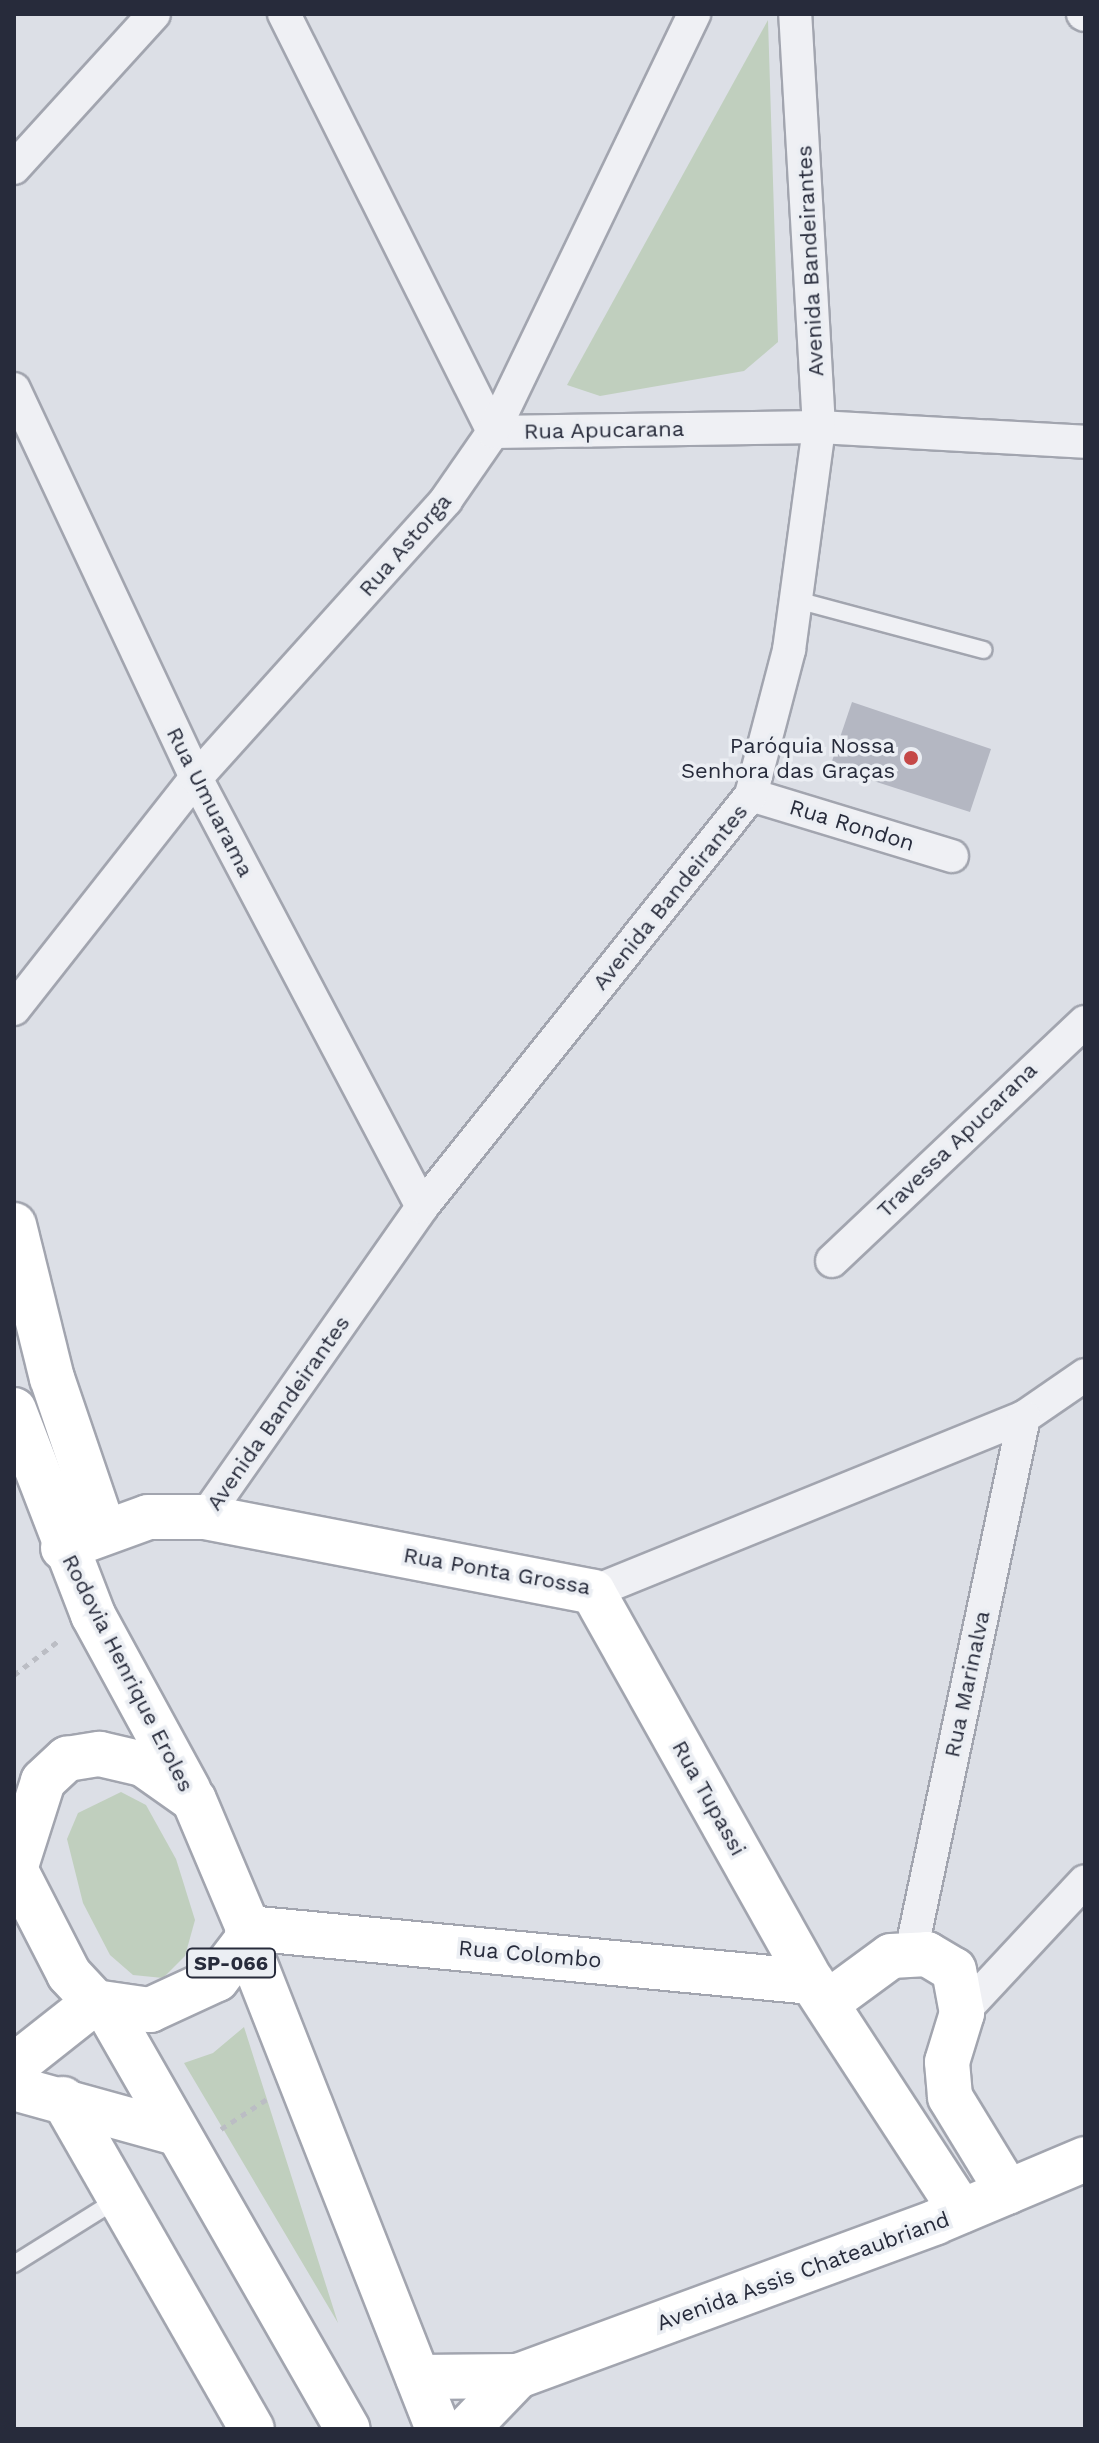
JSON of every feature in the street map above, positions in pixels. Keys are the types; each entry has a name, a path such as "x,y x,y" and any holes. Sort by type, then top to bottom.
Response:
{"main road":[{"path":"14,1225 52,1378 104,1531"},
{"name":"Rodovia Henrique Eroles","path":"14,1410 63,1548 93,1615 194,1800"},
{"name":"Rua Ponta Grossa","path":"63,1548 148,1517 205,1517 593,1592"},
{"name":"Rua Tupassi","path":"593,1592 820,1992 890,2099 949,2217"},
{"path":"194,1800 143,1764 100,1754 67,1759 43,1781 14,1865 69,1974 101,2004 348,2429"},
{"name":"SP-066","path":"194,1800 247,1935 298,2080 438,2429"},
{"name":"Rua Colombo","path":"247,1935 820,1992"},
{"name":"SP-066","path":"101,2004 150,2010 188,1998 217,1979 247,1935"},
{"path":"820,1992 891,1956 911,1952 954,1970 962,2013 949,2083 967,2135 1008,2192"},
{"path":"14,2066 101,2004"},
{"path":"890,2099 927,2101 949,2083"},
{"path":"14,2088 63,2099 182,2141"},
{"path":"63,2099 122,2196 252,2429"},
{"name":"Avenida Assis Chateaubriand","path":"418,2377 518,2376 949,2217 1085,2159"},
{"name":"Avenida Assis Chateaubriand","path":"467,2429 518,2376"}],"street":[{"path":"14,168 154,14"},
{"name":"Rua Apucarana","path":"284,14 493,432 819,427 1085,442"},
{"name":"Rua Astorga","path":"14,1009 196,778 446,500 493,432 694,14"},
{"name":"Avenida Bandeirantes","path":"205,1517 422,1207 751,795 797,600 819,427 795,14"},
{"name":"Rua Umuarama","path":"14,389 196,778 422,1207"},
{"name":"Rua Rondon","path":"751,795 952,856"},
{"name":"Travessa Apucarana","path":"832,1261 1085,1022"},
{"name":"Rua Ponta Grossa","path":"593,1592 1024,1417 1085,1375"},
{"name":"Rua Marinalva","path":"911,1952 1024,1417"},
{"path":"962,2013 1085,1881"}],"lane":[{"path":"797,600 983,650"},
{"path":"14,2264 122,2196"}],"path":[{"path":"14,1675 93,1615"},
{"path":"182,2141 298,2080"}],"green space":[{"path":"768,20 778,342 744,371 600,396 567,385"},
{"path":"121,1792 146,1805 176,1859 195,1920 185,1956 163,1978 133,1975 110,1955 83,1903 67,1839 78,1813"},
{"path":"244,2027 338,2323 184,2063 213,2053"}],"building":[{"name":"Paróquia Nossa Senhora das Graças","path":"852,702 991,749 970,812 830,767"}],"place":[{"name":"Paróquia Nossa Senhora das Graças","path":"911,758"}]}
